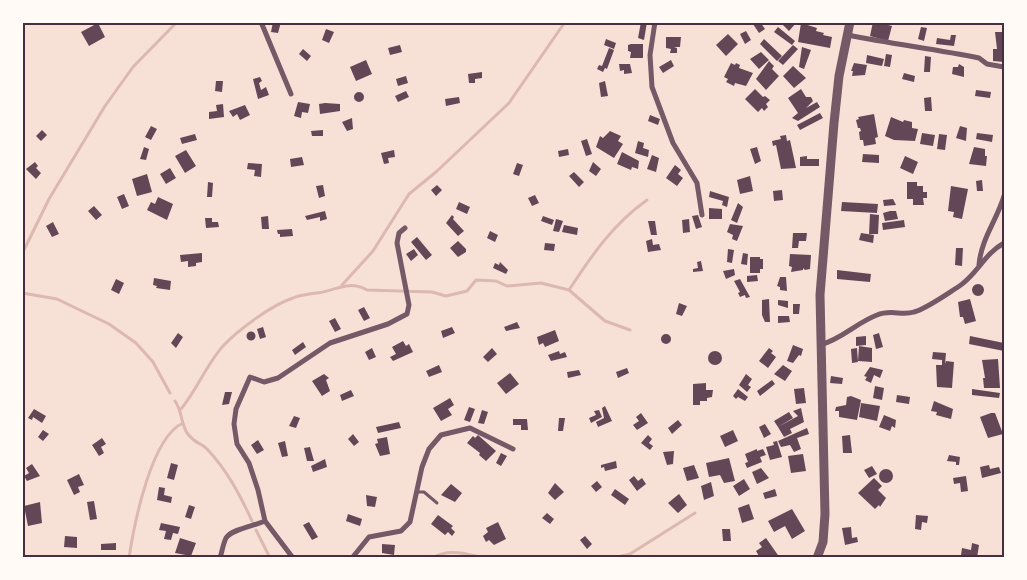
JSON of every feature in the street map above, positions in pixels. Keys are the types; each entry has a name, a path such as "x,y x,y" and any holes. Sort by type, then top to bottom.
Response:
{"street":[{"path":"261,22 292,94"},
{"path":"655,22 650,56 652,86 673,143 697,183 702,215"},
{"path":"820,555 825,514 820,295 839,76 850,22"},
{"path":"848,35 979,58 987,64 1004,67"},
{"path":"979,265 983,241 997,217 1004,196"},
{"path":"293,558 265,521 249,463 237,444 234,424 236,408 250,377 264,382 278,378 330,343 402,318 407,314 409,305 407,288 397,243 399,234 405,228"},
{"path":"820,345 833,342 866,320 887,311 915,312 959,287 993,250 1004,243"},
{"path":"352,558 369,537 394,534 406,527 414,515 422,467 430,449 441,435 470,428 513,449"},
{"path":"220,558 226,538 235,530 252,527 265,521"}],"lane":[{"path":"417,492 424,492 437,502"}],"building":[{"path":"273,22 281,22 278,33 271,32"},
{"path":"641,22 647,22 644,40 638,38"},
{"path":"760,22 765,29 759,33 753,24"},
{"path":"780,22 797,22 789,31"},
{"path":"873,22 888,22 888,25 892,26 888,41 870,36"},
{"path":"98,23 105,37 89,46 81,32"},
{"path":"801,23 817,28 816,31 832,37 830,48 798,42"},
{"path":"778,27 795,41 792,45 774,32"},
{"path":"921,27 927,28 924,41 918,39"},
{"path":"326,29 334,32 329,43 322,40"},
{"path":"746,31 751,40 745,44 740,34"},
{"path":"995,32 1004,32 1004,62 993,61 993,49 997,49"},
{"path":"728,34 738,44 726,56 716,45"},
{"path":"951,35 956,35 954,46 936,44 937,38 950,40"},
{"path":"666,37 681,37 680,47 674,47 677,48 677,53 670,53 671,49 666,48"},
{"path":"606,39 616,43 614,49 604,45"},
{"path":"764,39 782,56 777,61 760,44"},
{"path":"643,44 643,58 630,58 631,52 628,51 628,45"},
{"path":"400,45 402,52 390,55 388,48"},
{"path":"793,45 798,49 783,65 778,61"},
{"path":"802,47 811,50 804,69 799,67"},
{"path":"609,48 614,50 607,69 605,68 603,72 597,69 599,65 602,66"},
{"path":"303,49 311,56 307,61 299,54"},
{"path":"761,52 769,60 759,69 750,59"},
{"path":"886,54 892,55 890,67 884,66"},
{"path":"867,55 884,59 882,66 866,63"},
{"path":"925,56 931,57 930,72 924,72"},
{"path":"366,60 372,74 356,81 350,67"},
{"path":"671,60 674,66 663,73 659,67"},
{"path":"769,61 774,66 772,69 779,76 766,90 756,79"},
{"path":"731,63 735,65 736,63 740,65 739,68 753,73 746,86 735,83 734,86 726,82 728,79 724,77"},
{"path":"854,63 867,65 865,75 852,76 853,71 851,71"},
{"path":"619,64 630,64 632,73 624,74 624,70 620,71"},
{"path":"959,64 964,67 964,77 952,74 953,67 958,67"},
{"path":"793,66 806,78 794,88 783,76"},
{"path":"482,72 482,78 475,79 475,83 469,83 468,74"},
{"path":"904,73 915,76 914,82 902,79"},
{"path":"406,76 408,83 398,86 396,79"},
{"path":"260,77 262,81 259,83 261,90 266,87 269,95 258,99 253,79"},
{"path":"216,81 223,81 222,92 215,91"},
{"path":"605,81 608,96 601,97 599,83"},
{"path":"755,89 763,97 765,96 770,100 766,104 768,107 764,111 762,108 758,112 745,99"},
{"path":"801,89 806,97 811,97 813,101 806,108 817,102 820,107 798,121 792,118 798,113 788,98"},
{"path":"976,90 991,92 990,98 975,96"},
{"path":"406,91 409,97 398,102 395,96"},
{"path":"357,92 361,92 364,97 363,101 357,102 354,99 354,95"},
{"path":"459,97 460,103 446,106 445,99"},
{"path":"931,97 932,111 925,111 924,98"},
{"path":"298,102 310,104 308,113 302,112 301,118 294,116"},
{"path":"223,104 224,117 209,119 209,112 217,111 216,105"},
{"path":"319,104 340,104 340,111 320,114"},
{"path":"245,105 250,115 240,120 237,114 233,117 229,111"},
{"path":"820,113 823,118 800,130 797,125"},
{"path":"874,114 878,137 875,138 876,144 864,146 863,140 860,140 859,132 861,131 856,120 859,119 858,117"},
{"path":"650,115 660,119 658,125 648,121"},
{"path":"891,117 903,122 904,120 912,122 912,128 918,129 915,141 894,140 885,136"},
{"path":"352,118 353,129 347,131 342,122"},
{"path":"151,126 157,129 151,140 145,137"},
{"path":"960,126 967,128 966,141 956,138"},
{"path":"42,130 47,135 41,141 36,136"},
{"path":"323,130 323,136 312,136 311,131"},
{"path":"610,131 621,136 618,141 623,144 614,158 596,147 600,136 603,138"},
{"path":"922,133 935,135 933,146 920,144"},
{"path":"977,133 993,135 992,142 976,139"},
{"path":"195,134 197,140 182,144 180,138"},
{"path":"939,134 947,135 945,150 937,149"},
{"path":"786,135 787,141 790,140 796,168 781,169 776,145 773,146 772,141 781,139 780,136"},
{"path":"587,139 592,154 586,156 581,141"},
{"path":"638,141 644,143 643,148 649,150 648,157 635,153"},
{"path":"144,147 149,149 146,160 140,159"},
{"path":"757,147 761,161 755,164 750,149"},
{"path":"974,147 985,149 985,156 987,156 986,166 969,164"},
{"path":"568,149 569,155 559,157 558,151"},
{"path":"186,150 196,166 185,173 175,156"},
{"path":"394,150 395,157 388,158 389,163 384,164 381,153"},
{"path":"622,152 639,161 638,169 632,167 631,170 617,164"},
{"path":"863,154 879,155 879,163 862,162"},
{"path":"652,155 659,158 656,172 647,169"},
{"path":"807,156 807,159 819,159 819,166 800,166 800,157"},
{"path":"905,156 918,162 913,174 900,168"},
{"path":"302,157 304,165 291,167 290,159"},
{"path":"35,162 38,166 36,168 41,173 36,179 26,169"},
{"path":"593,162 601,169 596,176 589,171"},
{"path":"248,163 262,164 261,177 254,176 255,170 247,169"},
{"path":"517,163 523,165 519,176 513,174"},
{"path":"675,165 681,170 678,174 683,178 677,186 666,178"},
{"path":"170,168 176,178 166,184 160,174"},
{"path":"574,172 584,182 579,187 569,176"},
{"path":"147,174 152,192 137,196 132,179"},
{"path":"750,176 753,191 740,194 737,180"},
{"path":"982,180 983,191 977,191 976,181"},
{"path":"208,182 213,183 212,197 207,197"},
{"path":"907,182 917,182 917,186 923,186 923,192 927,192 927,198 923,198 924,205 913,205 913,199 907,199"},
{"path":"323,185 325,196 319,198 316,186"},
{"path":"437,185 442,190 436,196 431,190"},
{"path":"951,186 968,189 962,219 953,217 954,212 948,211"},
{"path":"782,190 783,200 774,201 773,191"},
{"path":"710,191 729,197 727,207 722,205 723,201 709,197"},
{"path":"124,194 129,206 122,209 117,197"},
{"path":"535,195 539,203 532,206 528,198"},
{"path":"158,197 173,204 167,220 147,210 151,202 155,204"},
{"path":"893,199 896,205 884,206 883,200"},
{"path":"459,202 470,207 467,214 456,209"},
{"path":"842,202 878,204 877,213 841,211"},
{"path":"738,203 743,207 737,223 731,220"},
{"path":"94,206 102,215 96,220 88,211"},
{"path":"709,208 722,209 722,219 709,219"},
{"path":"325,211 327,219 320,221 320,217 307,220 305,216"},
{"path":"896,211 898,219 885,221 883,213"},
{"path":"870,214 879,215 878,234 869,234"},
{"path":"452,215 453,219 464,231 458,236 446,223"},
{"path":"698,215 702,227 696,229 692,216"},
{"path":"268,216 269,229 262,229 261,217"},
{"path":"543,216 554,220 552,225 541,221"},
{"path":"205,218 212,218 212,222 218,222 219,227 206,228"},
{"path":"556,219 563,221 559,232 553,231"},
{"path":"689,219 690,232 683,233 682,220"},
{"path":"904,220 905,227 883,230 882,223"},
{"path":"648,221 655,221 657,235 651,235"},
{"path":"53,222 59,234 52,237 46,226"},
{"path":"730,224 743,226 737,241 732,239 733,235 727,232"},
{"path":"564,225 578,228 577,235 562,232"},
{"path":"292,229 293,236 280,237 277,230"},
{"path":"490,231 498,235 495,242 487,238"},
{"path":"793,233 807,233 806,241 799,241 798,248 792,248"},
{"path":"861,233 874,235 873,243 859,240"},
{"path":"417,237 432,255 426,260 411,242"},
{"path":"652,239 653,245 659,244 661,250 648,252 646,241"},
{"path":"458,241 466,249 466,252 458,257 450,248"},
{"path":"545,243 555,244 554,251 544,250"},
{"path":"956,248 963,248 962,266 955,265"},
{"path":"414,249 418,255 411,261 406,254"},
{"path":"728,249 734,250 732,263 727,262"},
{"path":"202,253 202,262 196,263 196,266 188,267 188,261 181,262 180,255"},
{"path":"743,253 748,254 747,265 741,264"},
{"path":"790,254 811,255 810,269 805,270 803,268 803,270 791,272 792,267 789,266"},
{"path":"750,257 760,257 760,259 763,259 763,269 760,269 760,273 750,273"},
{"path":"701,261 703,271 693,272 693,269 698,268 697,262"},
{"path":"500,262 508,270 506,274 493,268 495,263 499,265"},
{"path":"734,269 735,275 726,279 723,271"},
{"path":"837,270 871,274 870,282 837,279"},
{"path":"757,275 758,281 747,282 747,276"},
{"path":"780,277 786,277 787,291 780,290 780,287 777,286"},
{"path":"154,278 171,281 170,290 156,288 157,286 153,285"},
{"path":"116,279 124,283 119,294 111,290"},
{"path":"740,279 750,297 746,298 745,295 740,297 738,293 740,292 734,281"},
{"path":"978,284 984,290 978,296 972,290"},
{"path":"769,299 770,322 765,322 762,315 762,300"},
{"path":"970,299 976,321 965,324 963,317 960,317 958,302"},
{"path":"778,300 788,301 788,308 778,305"},
{"path":"679,303 687,306 682,316 676,314"},
{"path":"793,304 800,304 799,314 793,314"},
{"path":"364,307 370,318 364,321 358,310"},
{"path":"778,316 789,316 790,322 778,323"},
{"path":"335,318 341,329 335,332 329,321"},
{"path":"517,322 520,328 506,331 504,327"},
{"path":"263,327 266,337 260,339 257,329"},
{"path":"452,327 455,333 443,338 441,331"},
{"path":"555,330 559,341 545,347 543,343 539,345 537,337"},
{"path":"251,332 255,336 251,340 247,336"},
{"path":"178,333 183,337 176,348 171,343"},
{"path":"879,333 883,347 876,349 873,335"},
{"path":"666,334 671,339 666,344 661,339"},
{"path":"866,336 866,345 856,346 856,337"},
{"path":"970,336 1004,343 1004,351 969,344"},
{"path":"403,341 406,346 409,344 413,352 393,361 390,357 396,354 392,347"},
{"path":"303,342 306,347 295,355 292,350"},
{"path":"793,345 803,349 801,356 799,355 793,363 787,361"},
{"path":"859,346 872,348 872,362 858,361"},
{"path":"372,348 376,357 369,360 365,352"},
{"path":"492,348 497,354 488,362 483,357"},
{"path":"769,348 776,357 768,368 759,361"},
{"path":"857,348 858,362 852,363 851,349"},
{"path":"559,351 560,354 565,352 567,357 551,361 548,355"},
{"path":"712,351 718,351 722,358 718,365 712,365 708,361 708,355"},
{"path":"933,352 946,353 945,364 946,361 954,362 952,388 937,387 936,365 942,365 942,360 932,359"},
{"path":"998,359 1000,388 984,388 983,378 985,378 982,360"},
{"path":"439,365 442,372 429,377 426,371"},
{"path":"783,365 792,371 785,381 774,374"},
{"path":"870,367 883,370 880,378 874,375 871,383 865,380 867,377 864,376"},
{"path":"627,368 629,373 618,378 616,372"},
{"path":"579,370 581,375 568,378 567,372"},
{"path":"510,373 519,384 506,394 497,383"},
{"path":"324,374 329,378 326,380 330,391 322,396 312,381"},
{"path":"746,374 752,379 748,385 751,387 747,392 739,385"},
{"path":"831,376 843,378 842,384 830,383"},
{"path":"772,380 775,384 760,396 757,391"},
{"path":"706,383 706,390 713,390 712,397 707,398 707,401 700,401 700,405 693,405 693,384"},
{"path":"875,386 884,388 882,400 873,398"},
{"path":"804,388 806,403 796,404 794,389"},
{"path":"738,389 748,397 745,401 738,397 736,399 733,396"},
{"path":"972,389 1000,393 999,398 972,395"},
{"path":"351,390 354,396 342,401 340,395"},
{"path":"225,392 232,392 229,404 222,405"},
{"path":"897,395 910,397 909,404 896,402"},
{"path":"851,396 861,400 857,420 839,417 839,411 835,411 836,407 846,405 847,397"},
{"path":"450,398 454,405 448,409 452,415 441,421 433,408"},
{"path":"934,401 953,409 951,419 936,415 937,412 931,411"},
{"path":"861,403 880,406 877,421 859,417"},
{"path":"605,406 612,421 598,427 596,422 604,418 602,408"},
{"path":"469,407 475,409 470,422 464,420"},
{"path":"801,408 804,422 790,429 792,433 784,437 778,427 798,416 793,411"},
{"path":"34,409 46,416 42,423 33,417 32,420 28,418"},
{"path":"482,410 488,412 484,424 478,423"},
{"path":"599,410 602,417 591,423 589,418 596,415 594,411"},
{"path":"789,412 793,418 778,427 774,421"},
{"path":"641,413 648,423 637,430 633,425 639,421 636,417"},
{"path":"995,413 1003,434 988,438 980,417"},
{"path":"884,415 896,420 895,428 892,426 890,431 879,427"},
{"path":"294,416 300,418 296,428 289,426"},
{"path":"559,418 565,418 563,431 558,431"},
{"path":"513,419 527,419 528,430 521,430 521,425 513,425"},
{"path":"678,420 682,425 672,434 668,428"},
{"path":"399,422 401,428 378,433 376,427"},
{"path":"765,424 771,434 764,438 759,427"},
{"path":"807,428 809,434 797,438 801,449 794,452 790,445 781,447 778,441"},
{"path":"43,430 49,434 43,441 38,437"},
{"path":"733,430 738,441 725,447 720,436"},
{"path":"353,434 359,442 354,446 348,439"},
{"path":"478,435 496,451 486,461 479,455 480,453 467,443 473,436 475,438"},
{"path":"648,435 652,439 649,443 653,446 650,450 641,443"},
{"path":"850,435 852,453 843,453 842,436"},
{"path":"387,437 390,454 380,456 375,444 378,443 377,439"},
{"path":"102,438 106,444 101,447 104,453 99,456 92,445"},
{"path":"258,440 264,450 257,454 251,445"},
{"path":"285,441 288,456 282,457 278,443"},
{"path":"777,441 782,457 770,460 766,447 774,445 773,442"},
{"path":"310,447 314,461 307,461 304,448"},
{"path":"757,449 757,451 763,449 766,455 760,457 762,462 747,468 745,463 748,462 745,454"},
{"path":"674,451 673,464 667,465 663,452"},
{"path":"501,453 507,456 501,466 496,463"},
{"path":"803,454 806,471 791,473 788,456"},
{"path":"949,455 960,457 959,465 956,465 956,462 947,461"},
{"path":"729,458 735,481 724,483 720,475 709,477 706,463"},
{"path":"325,459 327,467 313,472 311,466"},
{"path":"616,461 617,468 605,471 604,467 601,468 601,465"},
{"path":"171,463 178,465 174,480 167,478"},
{"path":"32,464 40,476 27,481 24,476 29,473 26,468"},
{"path":"694,465 699,478 687,481 683,468"},
{"path":"989,465 990,469 999,467 1001,473 982,478 980,467"},
{"path":"872,466 877,474 869,478 864,470"},
{"path":"761,468 769,478 757,484 752,472"},
{"path":"883,469 889,469 893,476 889,483 883,483 879,479 879,473"},
{"path":"79,474 84,485 78,487 80,492 74,495 67,480"},
{"path":"634,476 638,481 642,478 646,484 637,491 629,480"},
{"path":"966,476 968,491 961,492 960,483 954,484 953,478"},
{"path":"874,478 882,486 878,490 886,498 880,507 879,505 875,509 858,493"},
{"path":"744,479 750,489 739,496 733,486"},
{"path":"597,481 602,487 596,492 591,486"},
{"path":"711,482 714,496 704,500 701,486"},
{"path":"555,483 564,492 555,500 548,493"},
{"path":"451,484 462,493 455,502 441,495"},
{"path":"159,487 165,488 164,495 172,497 171,503 157,500"},
{"path":"615,489 629,499 625,505 611,495"},
{"path":"775,489 777,496 765,499 763,493"},
{"path":"679,494 687,505 678,513 668,503"},
{"path":"366,495 377,497 375,507 367,506"},
{"path":"94,501 97,519 90,520 87,502"},
{"path":"40,502 42,523 28,526 24,506"},
{"path":"749,504 754,519 742,523 738,508"},
{"path":"189,505 195,507 191,519 185,517"},
{"path":"792,509 805,531 792,539 785,526 774,532 768,521"},
{"path":"547,513 554,519 550,524 542,518"},
{"path":"348,514 362,519 360,526 346,521"},
{"path":"438,515 453,526 451,528 455,532 452,536 448,532 445,535 431,524"},
{"path":"916,515 928,516 927,523 922,522 921,530 915,529"},
{"path":"309,522 318,537 312,540 303,525"},
{"path":"498,522 506,539 494,545 489,540 486,542 483,536 488,532 486,528"},
{"path":"161,523 180,527 178,534 173,533 171,540 164,539 166,531 159,530"},
{"path":"851,527 852,538 857,537 858,542 845,545 842,528"},
{"path":"722,529 730,529 731,541 723,541"},
{"path":"65,536 77,537 77,548 64,547"},
{"path":"585,536 592,544 587,549 580,540"},
{"path":"180,538 196,543 191,556 175,553"},
{"path":"766,538 780,558 760,558 756,551 762,547 759,543"},
{"path":"116,543 116,550 101,550 101,544"},
{"path":"972,543 979,545 977,558 961,555 962,548 971,550"},
{"path":"382,544 395,545 394,555 382,553"}],"waterway":[{"path":"22,254 49,199 105,106 133,67 177,22"},
{"path":"342,285 373,251 409,194 436,172 509,103 565,22"},
{"path":"569,290 595,252 613,230 647,200"},
{"path":"181,409 218,352 247,325 285,301 345,286 361,287 367,290 432,292 446,296 467,291 476,280 496,281 507,286 541,283 569,290 605,321 630,330"},
{"path":"22,293 57,299 109,324 136,343 153,362 170,393"},
{"path":"175,401 187,433 207,449 221,465 238,492 252,521"},
{"path":"129,558 140,504 153,463 172,431 183,423"},
{"path":"613,558 630,554 695,513"},
{"path":"256,530 270,558"},
{"path":"433,558 445,553 465,554 484,558"}]}
